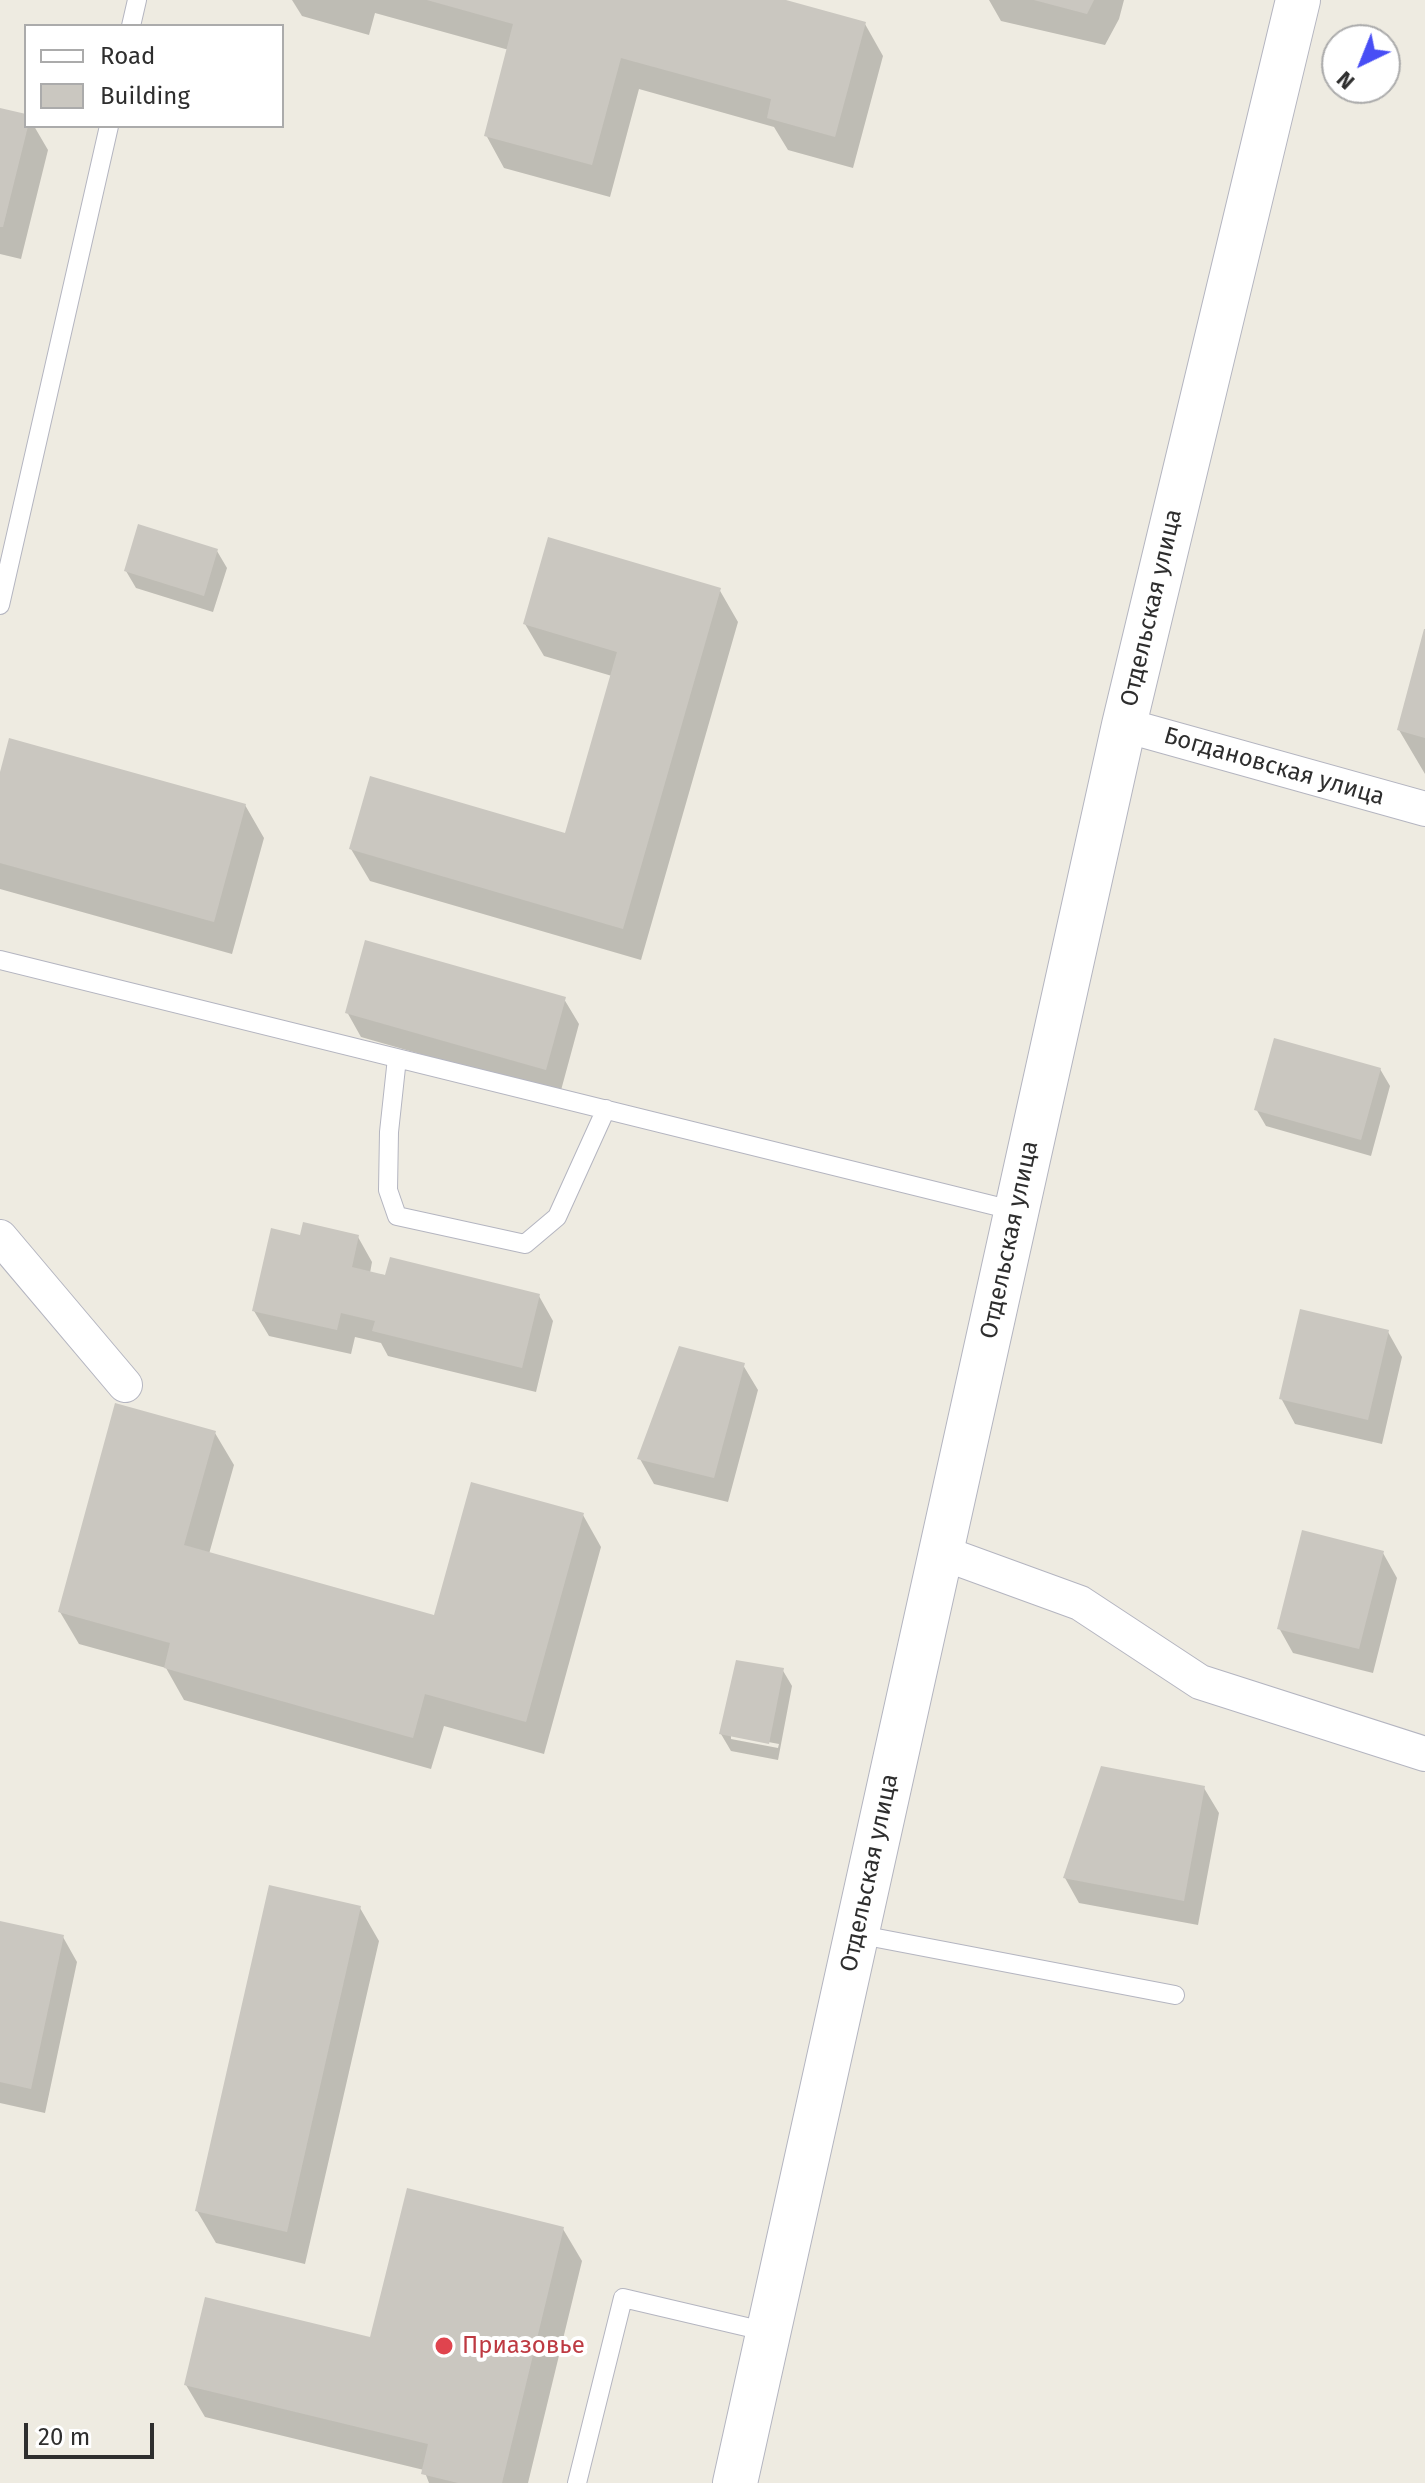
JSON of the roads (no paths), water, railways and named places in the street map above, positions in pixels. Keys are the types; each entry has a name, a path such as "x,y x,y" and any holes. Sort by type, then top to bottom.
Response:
{"street":[{"name":"Отдельская улица","path":"735,2483 1124,725 1298,0"},
{"name":"Богдановская улица","path":"1124,725 1425,809"},
{"path":"0,1237 125,1385"},
{"path":"940,1552 1080,1603 1200,1682 1425,1754"}],"lane":[{"path":"131,24 137,0"},
{"path":"0,605 109,128"},
{"path":"0,960 1016,1211"},
{"path":"397,1058 389,1132 388,1190 397,1216 525,1244 557,1217 606,1109"},
{"path":"856,1934 1175,1995"},
{"path":"577,2483 623,2298 768,2332"}],"place":[{"name":"Приазовье","path":"444,2346"}]}
